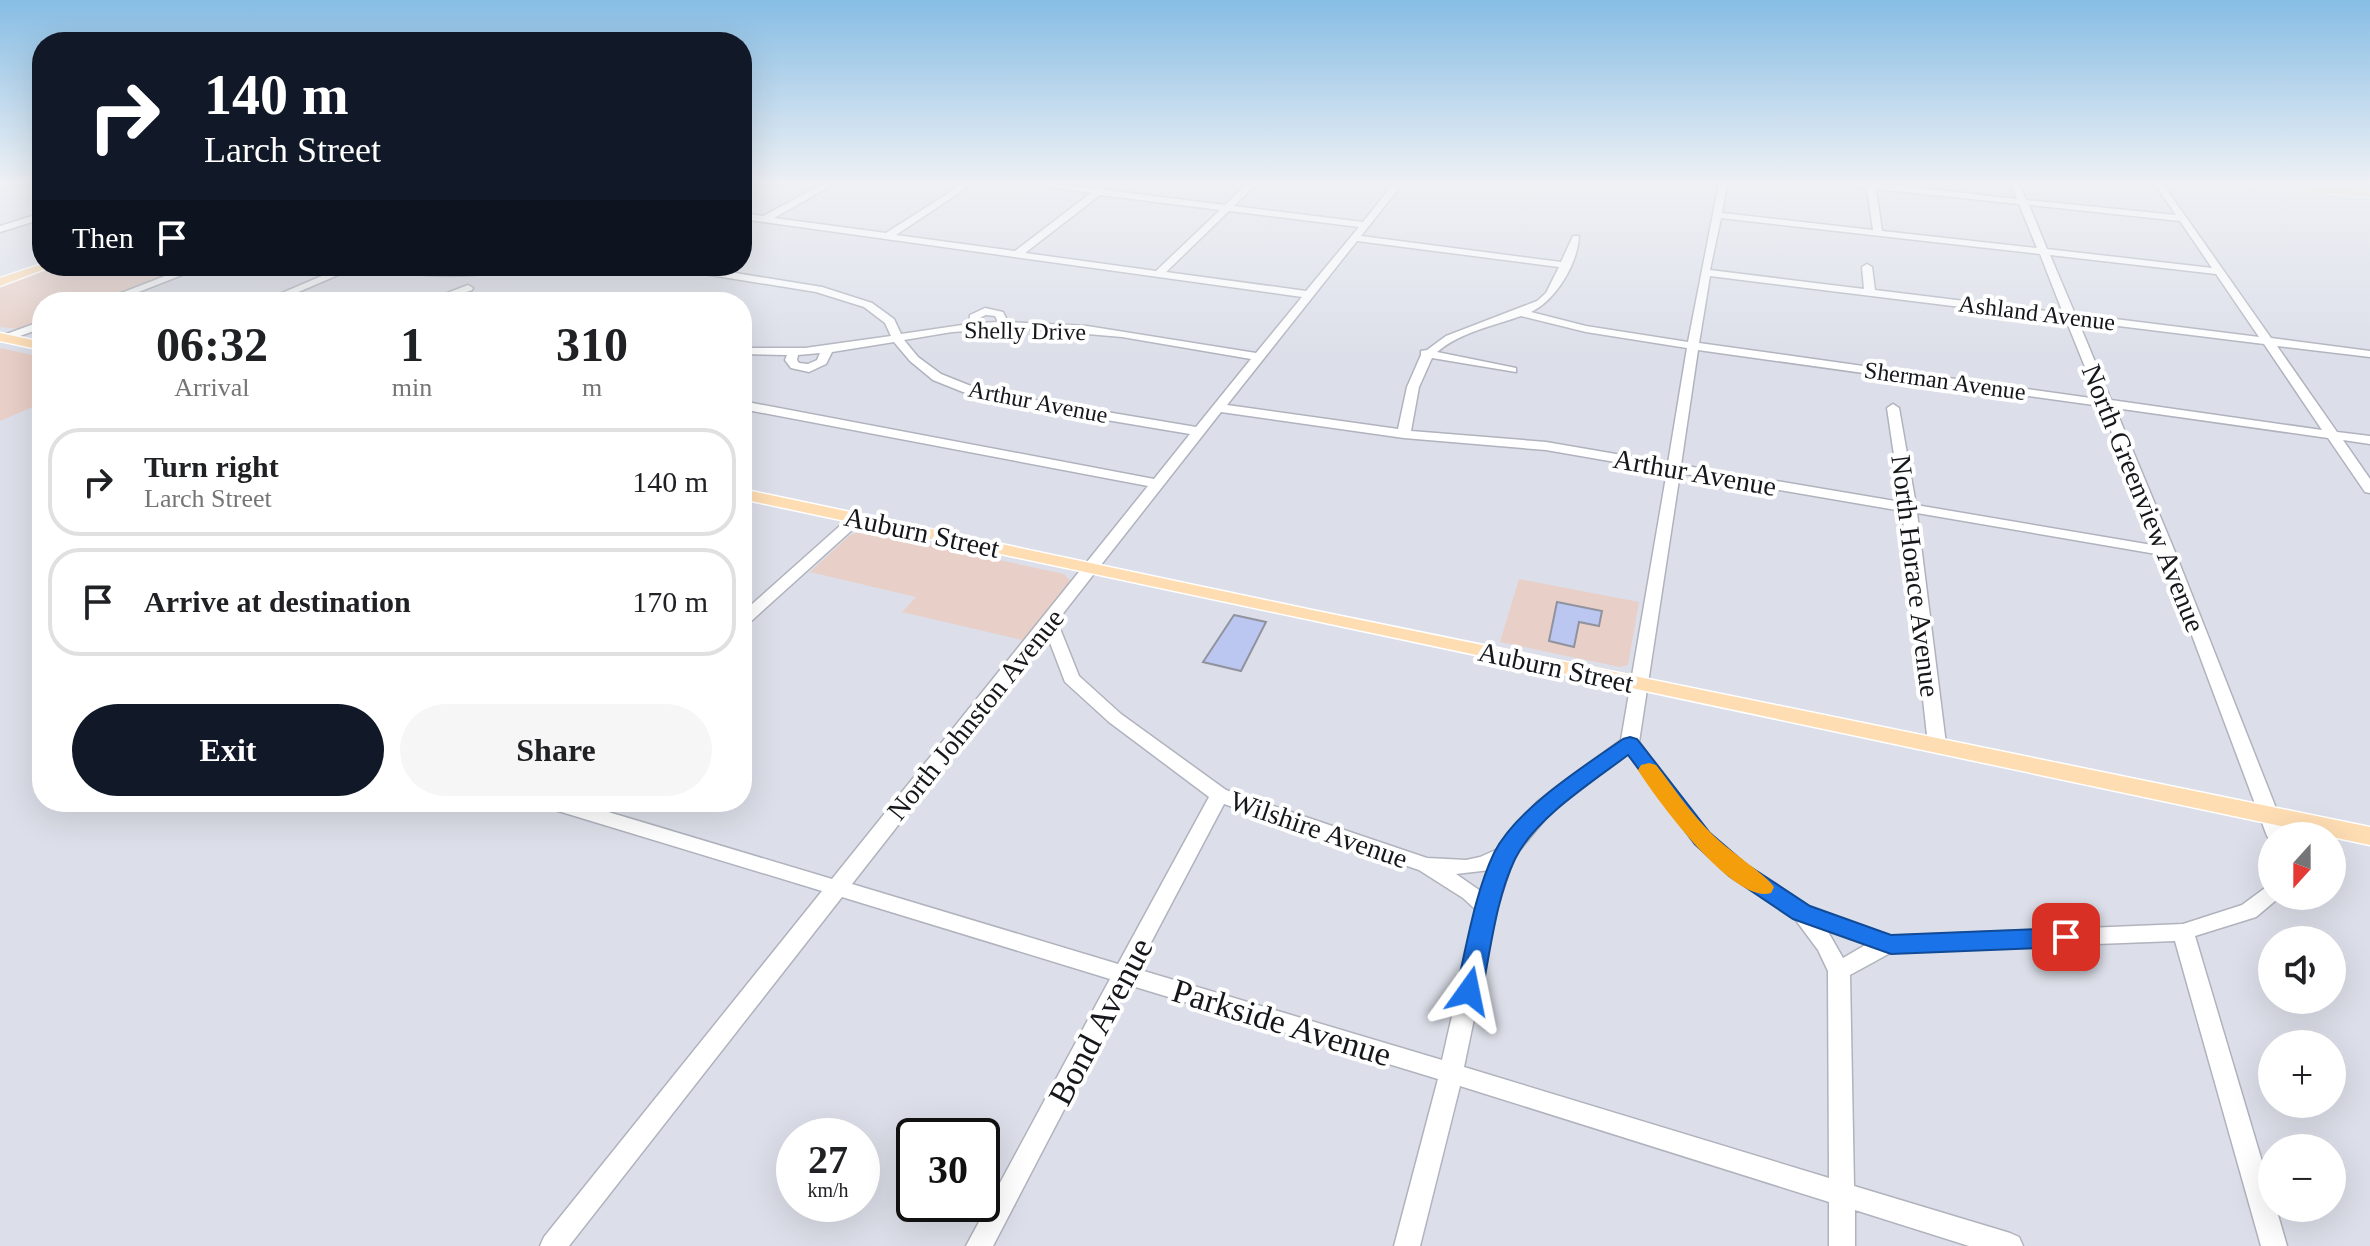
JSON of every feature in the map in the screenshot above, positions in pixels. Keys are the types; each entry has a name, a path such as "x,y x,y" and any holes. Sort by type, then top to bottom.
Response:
{"main road":[{"path":"0,282 32,271"},
{"path":"3,337 32,344"},
{"name":"Auburn Street","path":"752,496 1637,684 1937,744 2262,822"},
{"name":"Auburn Street","path":"2346,833 2370,836"}],"street":[{"path":"925,241 1309,295"},
{"path":"1017,254 1034,241"},
{"path":"1159,273 1192,241"},
{"name":"North Johnston Avenue","path":"553,1246 835,888 1353,241"},
{"path":"1380,241 1563,265"},
{"path":"1404,434 1411,389 1425,353 1458,333 1521,313 1548,298 1574,241"},
{"path":"1712,241 1637,684 1630,743 1702,839 1738,870 1802,913 1891,944"},
{"path":"1949,241 2222,272"},
{"name":"North Greenview Avenue","path":"2039,241 2168,552 2273,822"},
{"path":"2200,241 2370,489"},
{"path":"1867,267 1870,292"},
{"name":"Ashland Avenue","path":"1705,272 2370,354"},
{"path":"130,292 173,276"},
{"path":"290,292 330,276"},
{"name":"Arthur Avenue","path":"735,276 835,292 868,305 885,315 894,326 898,340 925,369 967,389 1017,401 1201,432"},
{"name":"Sherman Avenue","path":"1521,313 1586,329 1694,346 2370,440"},
{"name":"Shelly Drive","path":"752,351 793,353 791,360 795,366 809,368 820,365 827,351 974,327 1005,326 1078,329 1260,357"},
{"path":"3,337 32,327"},
{"path":"1425,353 1512,370"},
{"path":"752,407 1157,484"},
{"name":"Arthur Avenue","path":"1220,408 1404,434 1546,446 2168,552"},
{"name":"North Horace Avenue","path":"1893,408 1909,507 1937,744"},
{"path":"752,612 857,518"},
{"name":"Wilshire Avenue","path":"1050,622 1071,678 1115,718 1219,795 1426,865"},
{"path":"1407,1246 1451,1073 1487,908 1505,854 1544,807 1630,743"},
{"name":"Bond Avenue","path":"979,1246 1219,795"},
{"name":"Parkside Avenue","path":"585,812 1451,1073 2010,1246"},
{"path":"1426,865 1466,867 1484,864 1505,854"},
{"path":"1426,865 1462,887 1487,908"},
{"path":"1839,971 1865,954 1891,944 2183,932 2249,911 2258,904"},
{"path":"1802,913 1826,945 1839,971 1842,1246"},
{"path":"2183,932 2274,1246"}],"shaded area":[{"path":"32,275 168,276 124,292 32,292 32,325 19,329 0,327 0,286"},
{"path":"0,348 32,355 32,407 0,421"},
{"path":"864,531 1064,574 1071,582 1027,641 902,612 916,597 810,572 850,535"},
{"path":"1519,579 1639,602 1628,665 1620,667 1500,642"}],"building":[{"path":"1557,602 1602,611 1599,626 1579,622 1574,647 1549,641"},
{"path":"1234,615 1266,622 1241,671 1203,662"}],"slow traffic":[{"path":"1649,770 1702,839 1763,887"}],"route":[{"path":"1469,991 1487,908 1505,854 1544,807 1630,743 1702,839 1738,870 1802,913 1891,944 2066,937"}]}
